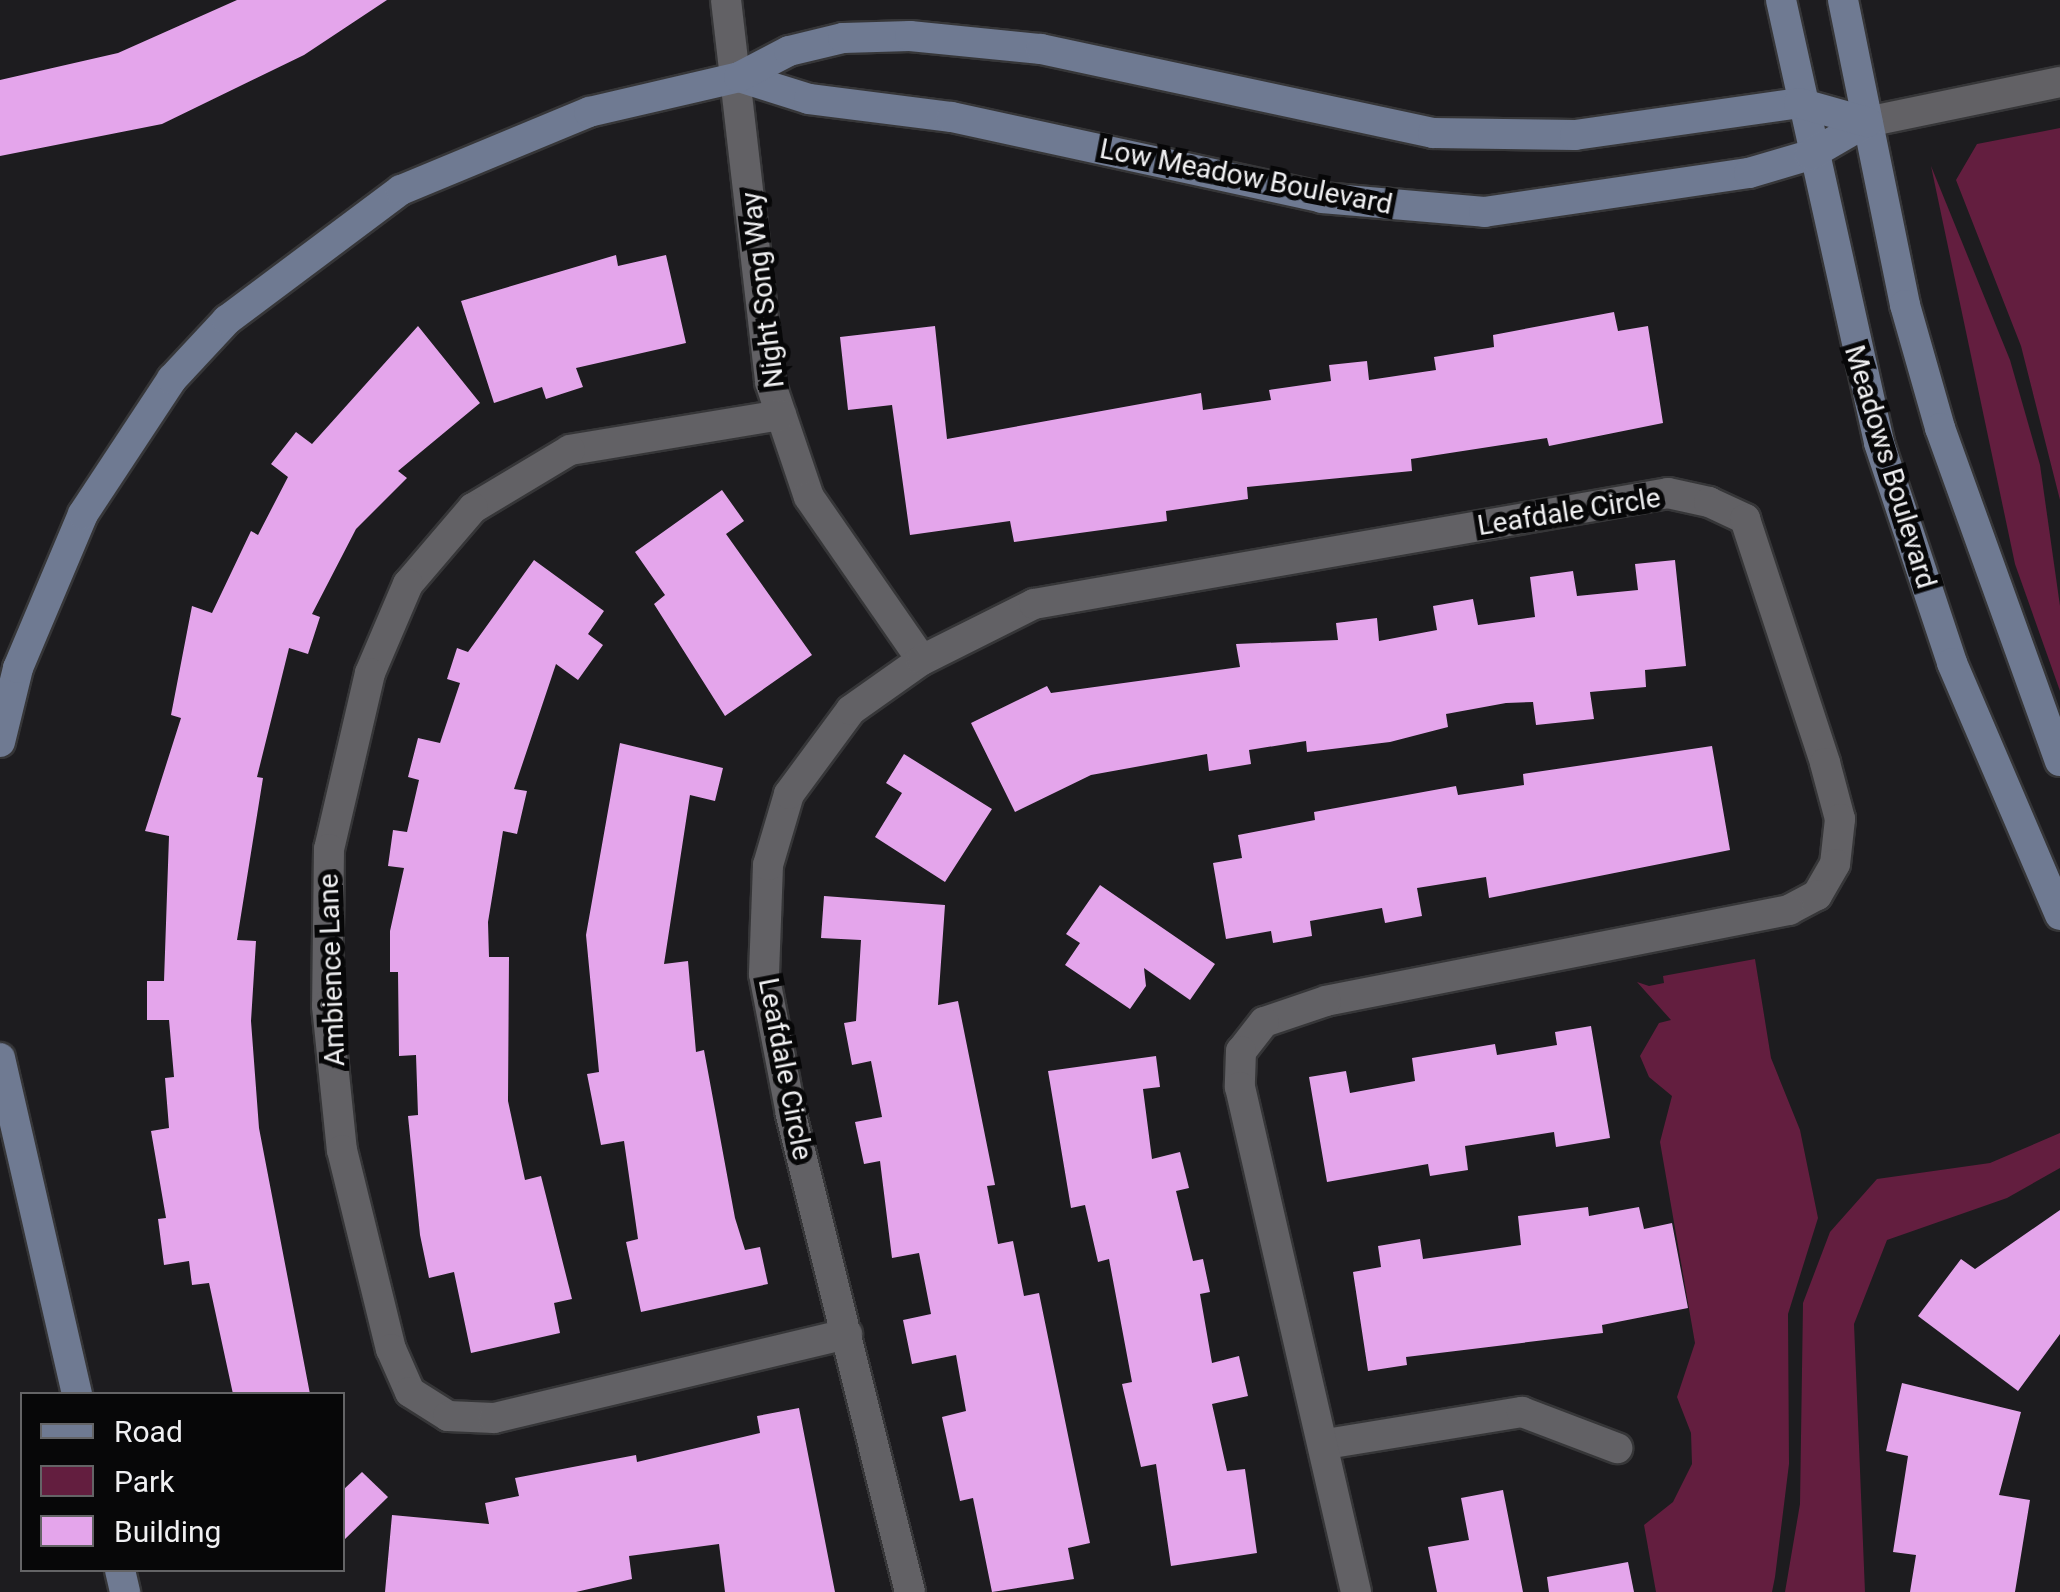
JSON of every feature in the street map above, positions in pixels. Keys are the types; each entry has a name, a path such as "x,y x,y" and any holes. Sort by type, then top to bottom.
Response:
{"street":[{"name":"Night Song Way","path":"726,0 739,77 770,382 809,497 922,660"},
{"name":"Meadows Boulevard","path":"1781,0 1799,104 1850,336 1913,551 1994,770 2060,915"},
{"path":"1842,0 1940,428 2060,761"},
{"name":"Low Meadow Boulevard","path":"0,742 18,668 83,514 172,379 227,320 401,190 590,112 739,77 789,51 843,38 910,36 1041,50 1342,116 1511,140 1799,104 1867,122"},
{"name":"Low Meadow Boulevard","path":"739,77 808,100 952,117 1397,208 1574,204 1810,155 1867,122 2060,82"},
{"name":"Ambience Lane","path":"781,416 570,450 473,508 408,584 370,673 329,849 327,1006 342,1150 391,1349 410,1392 436,1408 494,1418 847,1334"},
{"name":"Leafdale Circle","path":"910,1592 764,974 768,865 789,794 840,724 922,660 1034,604 1668,494 1745,519 1840,819 1835,864 1817,895 1789,910 1326,1001 1264,1022 1241,1051 1240,1086 1326,1444 1356,1592"},
{"path":"0,1058 6,1124 76,1392"},
{"path":"1326,1444 1522,1412 1617,1448"}],"green space":[{"path":"2060,128 2060,500 2021,346 1956,180 1977,144"},
{"path":"1931,166 2010,360 2040,465 2060,606 2060,691 2015,564"},
{"path":"1755,959 1771,1058 1800,1130 1818,1218 1788,1314 1789,1464 1775,1577 1772,1592 1656,1592 1644,1525 1673,1502 1692,1464 1691,1433 1677,1397 1695,1343 1660,1142 1672,1096 1649,1077 1640,1056 1659,1023 1671,1020 1637,982 1649,986 1664,983 1663,976"},
{"path":"2060,1133 2060,1168 2007,1198 1887,1240 1854,1324 1865,1592 1785,1592 1800,1504 1803,1303 1830,1232 1877,1179 1990,1163"}],"building":[{"path":"237,0 387,0 304,55 162,124 0,156 0,80 118,53"},
{"path":"616,255 618,266 666,255 686,343 576,368 583,387 546,399 542,387 494,403 461,301"},
{"path":"1614,312 1618,331 1648,326 1663,423 1549,446 1547,438 1411,459 1412,471 1247,487 1248,499 1166,511 1167,521 1014,542 1010,521 910,535 892,405 848,410 840,337 935,326 947,439 1201,393 1203,410 1271,400 1269,390 1331,381 1329,365 1367,361 1369,380 1436,370 1434,357 1494,347 1493,335"},
{"path":"418,326 480,403 398,471 407,478 356,529 312,614 320,617 308,654 289,648 257,777 263,778 237,940 256,941 251,1021 259,1128 310,1392 233,1392 209,1283 192,1285 189,1261 164,1265 158,1219 166,1218 151,1131 169,1128 165,1078 174,1077 169,1020 147,1020 147,981 164,981 169,836 145,831 181,718 171,715 192,606 212,613 251,531 258,535 288,477 271,464 296,432 312,444"},
{"path":"722,490 744,521 726,534 812,655 725,716 654,604 665,595 635,552"},
{"path":"534,560 604,611 588,634 603,645 578,680 556,664 514,789 527,791 517,834 503,831 488,922 489,957 509,957 508,1101 525,1180 541,1176 572,1299 554,1303 560,1333 471,1353 454,1272 429,1278 420,1235 408,1116 418,1115 416,1055 399,1056 398,972 390,972 390,931 404,868 388,866 393,830 407,832 419,780 408,777 418,738 440,743 460,683 447,679 457,648 468,652"},
{"path":"1675,560 1686,666 1645,670 1646,687 1590,692 1594,719 1536,725 1533,702 1506,703 1446,714 1448,727 1390,742 1307,752 1306,741 1249,750 1251,764 1209,771 1207,754 1091,775 1015,812 971,723 1047,686 1051,693 1240,667 1236,644 1338,640 1336,623 1377,618 1379,641 1437,630 1433,606 1473,599 1478,625 1535,617 1530,577 1573,571 1577,596 1638,590 1635,564"},
{"path":"620,743 723,768 715,801 690,795 664,964 688,961 696,1052 704,1050 735,1218 745,1250 760,1247 768,1284 641,1312 626,1242 638,1239 624,1141 601,1145 587,1074 599,1072 586,935"},
{"path":"1712,746 1730,850 1489,898 1486,877 1417,888 1422,916 1385,923 1382,908 1310,921 1312,936 1273,943 1271,931 1226,939 1213,863 1242,858 1238,835 1315,820 1314,812 1456,786 1458,795 1524,785 1523,774"},
{"path":"904,754 992,809 945,882 875,837 902,793 886,783"},
{"path":"1100,885 1215,964 1190,1000 1144,968 1146,986 1130,1009 1065,965 1080,943 1066,934"},
{"path":"824,896 945,905 938,1005 958,1001 995,1185 987,1186 998,1244 1013,1241 1024,1296 1039,1293 1090,1543 1068,1548 1074,1579 992,1592 973,1498 960,1501 942,1417 966,1411 956,1355 912,1364 903,1320 931,1314 919,1253 892,1258 880,1161 864,1164 855,1122 882,1117 871,1061 852,1065 844,1023 856,1021 861,940 821,938"},
{"path":"1591,1026 1610,1138 1556,1147 1554,1132 1465,1146 1468,1170 1430,1176 1428,1164 1327,1182 1309,1077 1346,1071 1350,1093 1415,1081 1412,1058 1495,1044 1497,1055 1557,1045 1555,1032"},
{"path":"1156,1056 1160,1087 1143,1089 1152,1159 1180,1152 1189,1188 1176,1191 1193,1261 1203,1259 1210,1292 1200,1294 1212,1363 1239,1356 1248,1396 1212,1404 1227,1471 1245,1469 1257,1553 1171,1566 1156,1464 1141,1467 1122,1384 1132,1382 1109,1259 1098,1262 1085,1205 1071,1208 1048,1071"},
{"path":"1588,1207 1589,1216 1639,1207 1644,1229 1672,1223 1688,1308 1602,1325 1603,1333 1406,1357 1407,1365 1368,1371 1353,1272 1381,1267 1378,1246 1420,1239 1423,1259 1521,1245 1518,1216"},
{"path":"2060,1210 2060,1334 2018,1391 1918,1316 1961,1259 1975,1269"},
{"path":"1902,1383 2021,1412 1999,1495 2030,1500 2015,1592 1910,1592 1916,1555 1893,1552 1908,1456 1886,1451"},
{"path":"799,1408 835,1592 725,1592 719,1544 629,1556 632,1579 576,1592 385,1592 392,1515 489,1524 485,1503 519,1496 515,1478 636,1455 637,1462 760,1433 757,1416"},
{"path":"362,1472 388,1497 345,1539 345,1488"},
{"path":"1503,1490 1523,1592 1437,1592 1428,1547 1469,1540 1461,1498"},
{"path":"1628,1562 1634,1592 1549,1592 1547,1577"}]}
